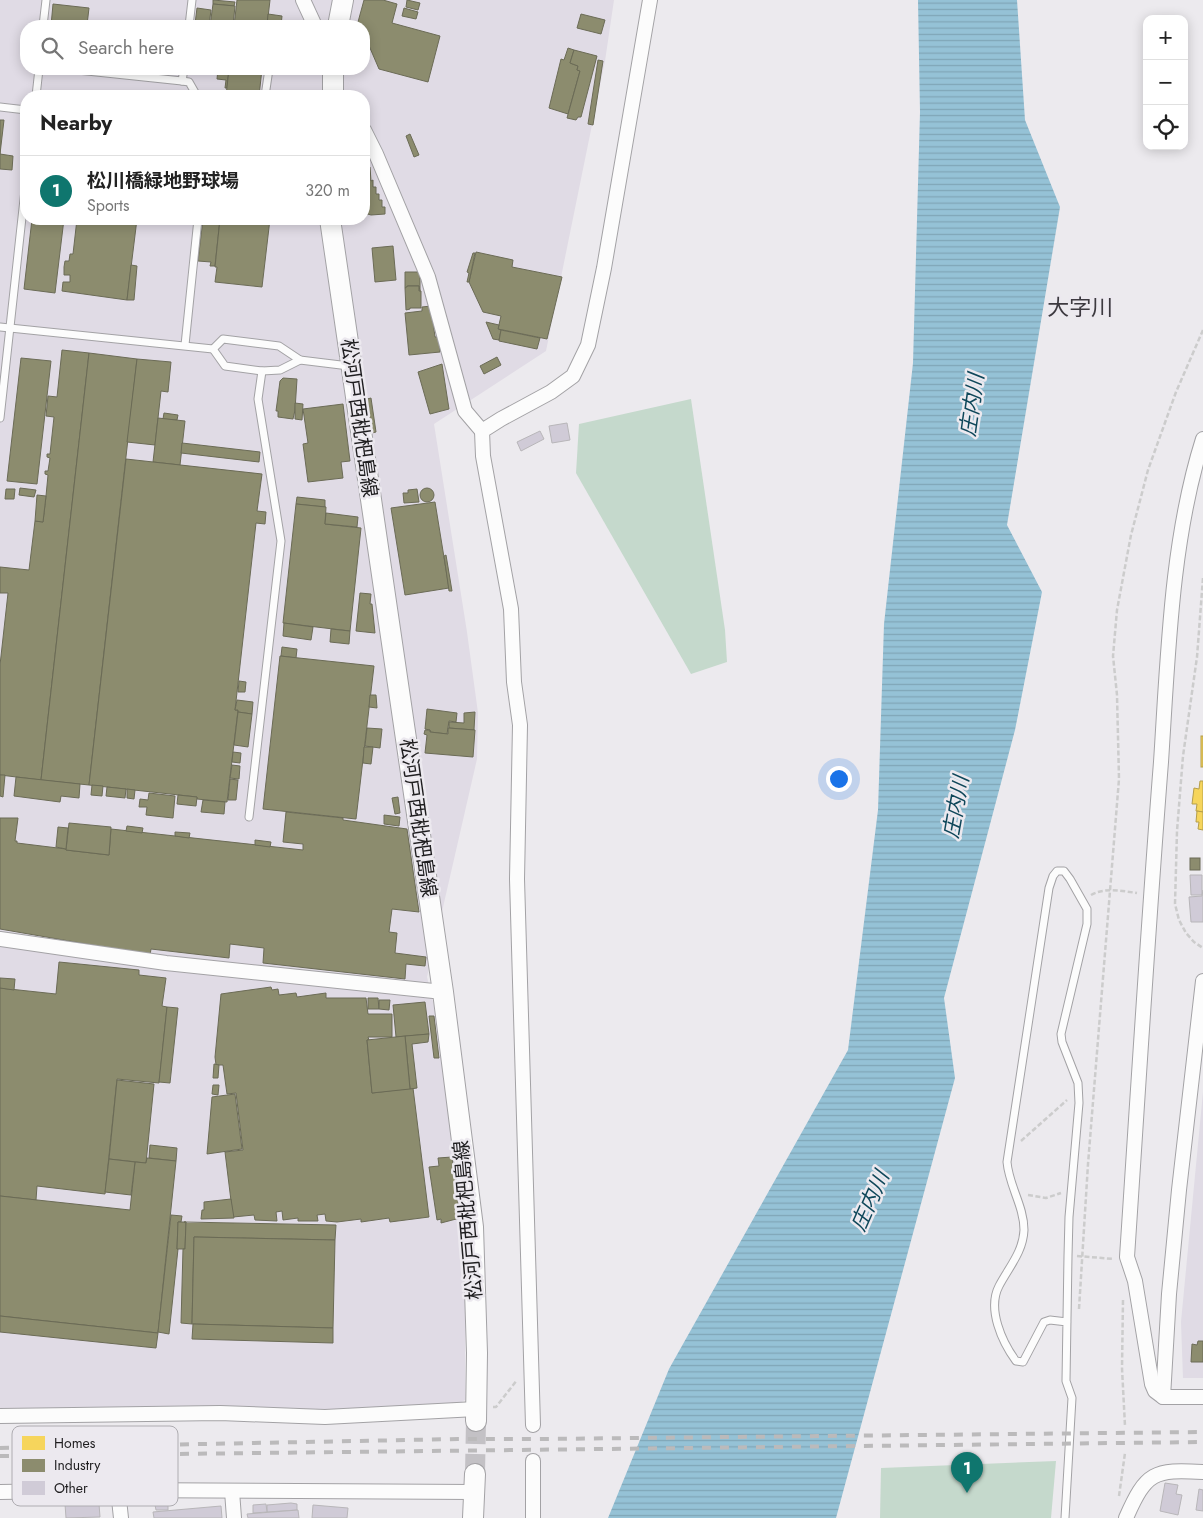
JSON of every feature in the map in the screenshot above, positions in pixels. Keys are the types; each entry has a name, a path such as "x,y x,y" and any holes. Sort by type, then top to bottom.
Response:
{"main road":[{"path":"339,20 343,0"},
{"path":"334,75 336,90"},
{"name":"松河戸西枇杷島線","path":"331,225 443,992 473,1227 477,1353 476,1415"},
{"path":"473,1518 474,1483"}],"street":[{"path":"304,0 312,20"},
{"path":"482,431 551,392 573,376 588,346 604,268 650,0"},
{"path":"370,142 428,277 465,411 482,431 483,456 512,609 514,682 520,724 517,879 533,1425"},
{"path":"1203,439 1189,496 1172,615 1151,886 1127,1257 1135,1281 1152,1384 1155,1391 1163,1397 1203,1397"},
{"path":"0,939 166,963 443,992"},
{"path":"1163,1397 1169,1294 1178,1200 1203,982"},
{"path":"0,1416 220,1413 326,1417 476,1415"},
{"path":"533,1461 533,1518"},
{"path":"1126,1518 1133,1501 1151,1477 1162,1472 1203,1472"},
{"path":"178,1491 232,1491 474,1483"},
{"path":"232,1491 234,1518"}],"lane":[{"path":"44,20 46,0"},
{"path":"190,20 192,0"},
{"path":"37,90 38,75"},
{"path":"130,75 182,80 189,82 194,90"},
{"path":"182,80 183,75"},
{"path":"266,90 268,75"},
{"path":"0,107 20,109"},
{"path":"0,418 21,225"},
{"path":"185,345 197,225"},
{"path":"0,327 213,349 225,366 262,371 280,370 300,360"},
{"path":"213,349 223,339 279,346 300,360 352,367"},
{"path":"249,817 281,541 258,400 262,371"},
{"path":"1065,1518 1072,1398 1066,1381 1067,1322 1068,1256 1078,1083 1062,1042 1062,1034 1087,924 1087,909 1064,871 1057,870 1052,876 1049,888 1009,1148 1008,1175 1021,1211 1024,1229 1021,1249 998,1288 994,1306 997,1323 1016,1362 1023,1362 1044,1322 1050,1320 1067,1322"}],"path":[{"path":"1079,1313 1084,1257 1088,1164 1119,779 1117,695 1113,656 1117,610 1130,535 1148,470 1176,392 1203,330"},
{"path":"1203,578 1198,649 1183,756 1177,831 1175,904 1179,920 1186,933 1203,948"},
{"path":"1082,900 1097,891 1124,891"},
{"path":"1009,1148 1021,1141 1078,1090"},
{"path":"1014,1190 1034,1197 1046,1198 1062,1192 1072,1184"},
{"path":"1068,1256 1126,1260 1127,1257"},
{"path":"1123,1296 1122,1368 1125,1426"},
{"path":"476,1415 496,1407 531,1361"},
{"path":"1119,1499 1125,1453"}],"shaded area":[{"path":"0,0 614,0 605,61 546,351 434,424 478,713 477,759 427,977 434,1006 463,1228 465,1400 456,1405 334,1411 219,1406 0,1410"},
{"path":"1203,1092 1203,1378 1183,1378 1181,1322"}],"green space":[{"path":"691,399 725,630 727,662 691,674 576,473 579,424"},
{"path":"1056,1461 1051,1518 880,1518 881,1468"}],"water":[{"name":"庄内川","path":"918,0 1017,0 1025,120 1060,207 1007,525 1042,592 1015,730 944,998 955,1078 836,1518 608,1518 669,1369 848,1050 878,810 884,624 913,363 920,112"}],"building: Homes":[{"path":"1201,736 1203,736 1203,767 1201,767"},
{"path":"1200,781 1203,781 1203,812 1196,811 1197,804 1192,804 1194,788 1199,789"},
{"path":"1197,811 1203,812 1203,830 1198,829 1199,822 1196,822"}],"building: Industry":[{"path":"213,0 235,2 234,6 213,4"},
{"path":"237,0 270,0 268,20 235,20"},
{"path":"364,0 383,0 397,4 392,23 440,36 428,82 379,69 370,48 370,20 359,20"},
{"path":"407,0 420,3 418,10 406,7"},
{"path":"53,4 89,8 88,20 52,20"},
{"path":"213,4 235,6 234,20 211,20"},
{"path":"197,8 211,10 210,20 196,20"},
{"path":"404,8 418,12 416,19 402,16"},
{"path":"268,14 282,16 282,20 268,20"},
{"path":"581,14 605,20 601,34 577,28"},
{"path":"568,48 574,50 570,63 578,66 577,70 580,71 568,114 549,108 561,59 564,60"},
{"path":"574,50 597,56 581,117 578,117 576,120 567,118 580,71 577,70 578,66 570,63"},
{"path":"598,60 603,61 593,125 588,124"},
{"path":"217,75 228,75 227,88 225,88 226,80 217,79"},
{"path":"228,75 261,75 260,90 227,90"},
{"path":"0,120 4,120 0,154"},
{"path":"410,134 419,155 414,157 406,136"},
{"path":"0,154 13,156 12,170 0,169"},
{"path":"370,167 373,187 376,187 376,194 379,194 379,200 382,200 382,207 385,207 385,214 371,215"},
{"path":"31,225 63,225 55,293 24,289"},
{"path":"76,225 136,225 127,300 62,291 63,282 70,282 70,275 64,275 65,261 69,261 70,254 73,254"},
{"path":"202,225 219,225 215,266 210,266 211,262 198,261"},
{"path":"219,225 269,225 262,287 215,282 217,267 215,267"},
{"path":"393,246 396,280 375,282 372,248"},
{"path":"476,252 513,260 512,267 562,277 547,339 498,329 501,316 483,312 469,282"},
{"path":"473,253 475,253 469,282 467,282 469,273 467,272"},
{"path":"131,265 137,266 134,300 127,300"},
{"path":"405,272 420,272 420,291 419,286 407,286 405,288"},
{"path":"408,286 419,286 419,291 421,291 421,308 406,310 405,288"},
{"path":"431,306 435,337 439,337 440,352 409,355 405,313 422,311 422,307"},
{"path":"486,322 499,325 498,329 501,330 499,340 493,339"},
{"path":"501,330 540,338 537,349 499,341"},
{"path":"62,350 89,353 41,780 0,775 0,665 8,593 0,593 0,567 29,570 35,521 43,522 48,475 45,474 45,471 48,471 50,458 47,457 47,454 50,454 54,417 46,416 48,396 57,397"},
{"path":"89,353 137,359 89,785 41,780"},
{"path":"497,357 501,365 484,374 480,366"},
{"path":"21,358 51,361 37,484 7,481"},
{"path":"137,359 171,362 168,392 161,391 155,445 127,442"},
{"path":"442,364 449,409 430,414 418,372"},
{"path":"283,378 297,379 293,419 278,417 278,411 276,411 280,381"},
{"path":"371,398 376,432 372,433 367,399"},
{"path":"295,403 303,404 302,420 295,419"},
{"path":"343,404 350,461 341,462 343,478 308,482 303,444 308,443 303,409"},
{"path":"164,413 178,415 177,420 163,419"},
{"path":"158,418 185,421 180,465 153,462"},
{"path":"182,443 260,452 259,462 181,453"},
{"path":"126,459 262,474 257,511 266,512 265,524 256,523 235,710 238,710 227,802 89,785"},
{"path":"20,488 36,490 34,497 19,495"},
{"path":"427,488 432,490 434,495 432,500 427,502 422,500 420,495 422,490"},
{"path":"6,489 15,489 14,499 5,499"},
{"path":"417,489 419,502 404,503 403,493 408,493 408,490"},
{"path":"37,495 46,496 43,522 35,521"},
{"path":"297,497 325,500 325,507 296,504"},
{"path":"435,502 449,588 405,595 391,508"},
{"path":"296,504 326,507 325,524 361,528 350,631 283,623"},
{"path":"326,513 358,517 357,527 325,524"},
{"path":"446,555 452,591 449,591 444,556"},
{"path":"360,593 371,594 370,604 372,604 375,633 356,631"},
{"path":"284,623 313,627 311,640 283,636"},
{"path":"331,629 350,631 349,644 330,642"},
{"path":"282,647 297,649 296,658 281,656"},
{"path":"280,656 374,666 356,819 263,809"},
{"path":"239,681 246,682 245,692 238,692"},
{"path":"370,695 376,695 377,708 369,707"},
{"path":"237,700 253,702 252,714 235,710"},
{"path":"427,709 457,713 456,722 449,721 447,734 430,732 430,730 425,729"},
{"path":"238,712 252,714 248,747 234,745"},
{"path":"475,712 474,730 449,728 449,722 464,723 464,713"},
{"path":"367,728 382,729 380,748 365,746"},
{"path":"448,728 475,730 473,757 425,753 427,735 424,734 425,730 448,734"},
{"path":"364,747 373,747 371,764 363,763"},
{"path":"233,752 241,753 240,763 232,762"},
{"path":"232,765 240,766 239,779 230,778"},
{"path":"0,775 5,775 3,797 0,796"},
{"path":"16,777 80,784 79,798 61,796 60,802 14,796"},
{"path":"230,779 238,780 236,800 228,800"},
{"path":"92,785 103,786 102,796 91,795"},
{"path":"107,787 126,789 125,798 106,796"},
{"path":"127,789 135,790 134,799 127,798"},
{"path":"149,793 175,796 173,818 146,815 147,807 139,807 140,799 148,800"},
{"path":"178,795 197,797 196,806 177,804"},
{"path":"398,797 400,813 395,814 392,798"},
{"path":"203,800 225,802 224,814 201,812"},
{"path":"286,812 343,818 343,820 407,829 419,912 392,909 389,932 397,933 395,953 426,957 425,966 406,964 405,979 263,963 264,948 230,944 229,958 151,949 150,955 0,929 0,818 18,818 15,841 17,843 109,855 111,829 303,850 303,844 283,842"},
{"path":"384,815 400,817 399,826 384,824"},
{"path":"69,823 111,827 109,855 66,850"},
{"path":"127,826 143,828 142,833 126,831"},
{"path":"58,827 68,828 66,849 56,847"},
{"path":"175,832 190,833 189,838 175,836"},
{"path":"255,840 271,842 270,847 255,845"},
{"path":"1190,858 1200,858 1200,870 1190,870"},
{"path":"59,962 139,970 139,975 166,978 162,1006 167,1007 159,1083 117,1079 105,1194 37,1186 36,1200 0,1196 0,988 56,994"},
{"path":"0,978 15,979 14,990 0,988"},
{"path":"271,987 272,990 278,989 279,995 296,993 297,997 326,993 326,998 366,998 368,1014 392,1014 392,1037 368,1037 369,1040 367,1040 372,1093 413,1088 429,1217 390,1222 389,1218 361,1222 361,1219 337,1222 326,1221 325,1214 317,1215 318,1221 298,1221 298,1218 283,1220 282,1211 276,1212 277,1221 255,1220 254,1215 233,1217 225,1152 243,1150 236,1093 227,1094 223,1065 216,1065 215,1057 221,994"},
{"path":"368,998 378,998 379,1009 368,1009"},
{"path":"379,1000 390,1000 389,1010 379,1009"},
{"path":"425,1002 429,1034 396,1037 393,1005"},
{"path":"167,1007 178,1008 170,1083 159,1082"},
{"path":"429,1016 434,1016 439,1058 434,1058"},
{"path":"429,1034 428,1042 412,1044 417,1088 410,1089 405,1036"},
{"path":"405,1036 410,1089 372,1093 367,1040"},
{"path":"214,1064 219,1065 218,1078 213,1078"},
{"path":"117,1080 154,1084 146,1163 109,1159"},
{"path":"213,1085 219,1085 218,1095 212,1094"},
{"path":"235,1094 242,1149 207,1154 212,1097"},
{"path":"150,1145 177,1148 176,1161 149,1158"},
{"path":"452,1157 460,1218 441,1223 441,1219 437,1220 429,1167 439,1166 438,1158"},
{"path":"147,1158 176,1161 158,1333 0,1316 0,1196 130,1210 135,1162 146,1163"},
{"path":"109,1159 135,1162 131,1195 105,1192"},
{"path":"231,1199 234,1218 201,1219 204,1202"},
{"path":"171,1215 182,1216 181,1222 178,1222 178,1249 169,1334 158,1332"},
{"path":"178,1222 186,1222 185,1249 177,1249"},
{"path":"186,1222 336,1225 335,1240 194,1237 192,1324 181,1323 183,1249 185,1249"},
{"path":"194,1237 335,1240 333,1328 192,1324"},
{"path":"0,1316 158,1333 156,1348 0,1332"},
{"path":"193,1324 333,1328 333,1343 192,1339"},
{"path":"1198,1341 1203,1341 1203,1362 1191,1362 1192,1344 1197,1345"}],"building: Other":[{"path":"567,423 570,440 552,443 549,426"},
{"path":"540,431 544,439 521,451 517,442"},
{"path":"1190,875 1202,875 1202,895 1191,895"},
{"path":"1203,890 1203,922 1191,922 1189,897 1202,896"},
{"path":"1165,1483 1178,1485 1176,1494 1182,1495 1178,1515 1160,1511"},
{"path":"1199,1489 1203,1490 1203,1511 1196,1510"},
{"path":"266,1504 267,1512 253,1513 253,1505"},
{"path":"297,1504 297,1510 267,1512 267,1505"},
{"path":"313,1505 348,1508 347,1518 312,1518"},
{"path":"65,1506 99,1506 100,1517 66,1518"},
{"path":"155,1506 168,1506 168,1510 156,1510"},
{"path":"221,1506 222,1518 154,1518 153,1512"},
{"path":"298,1510 299,1518 248,1518 247,1514"}],"tunnel":[{"path":"475,1474 476,1421"}],"railway":[{"path":"178,1445 458,1439 1203,1432"},
{"path":"178,1454 1203,1442"},
{"path":"0,1448 12,1448"},
{"path":"0,1456 12,1456"}],"place":[{"name":"松川橋緑地野球場","path":"967,1493"}],"district":[{"name":"大字川","path":"1080,307"}]}
